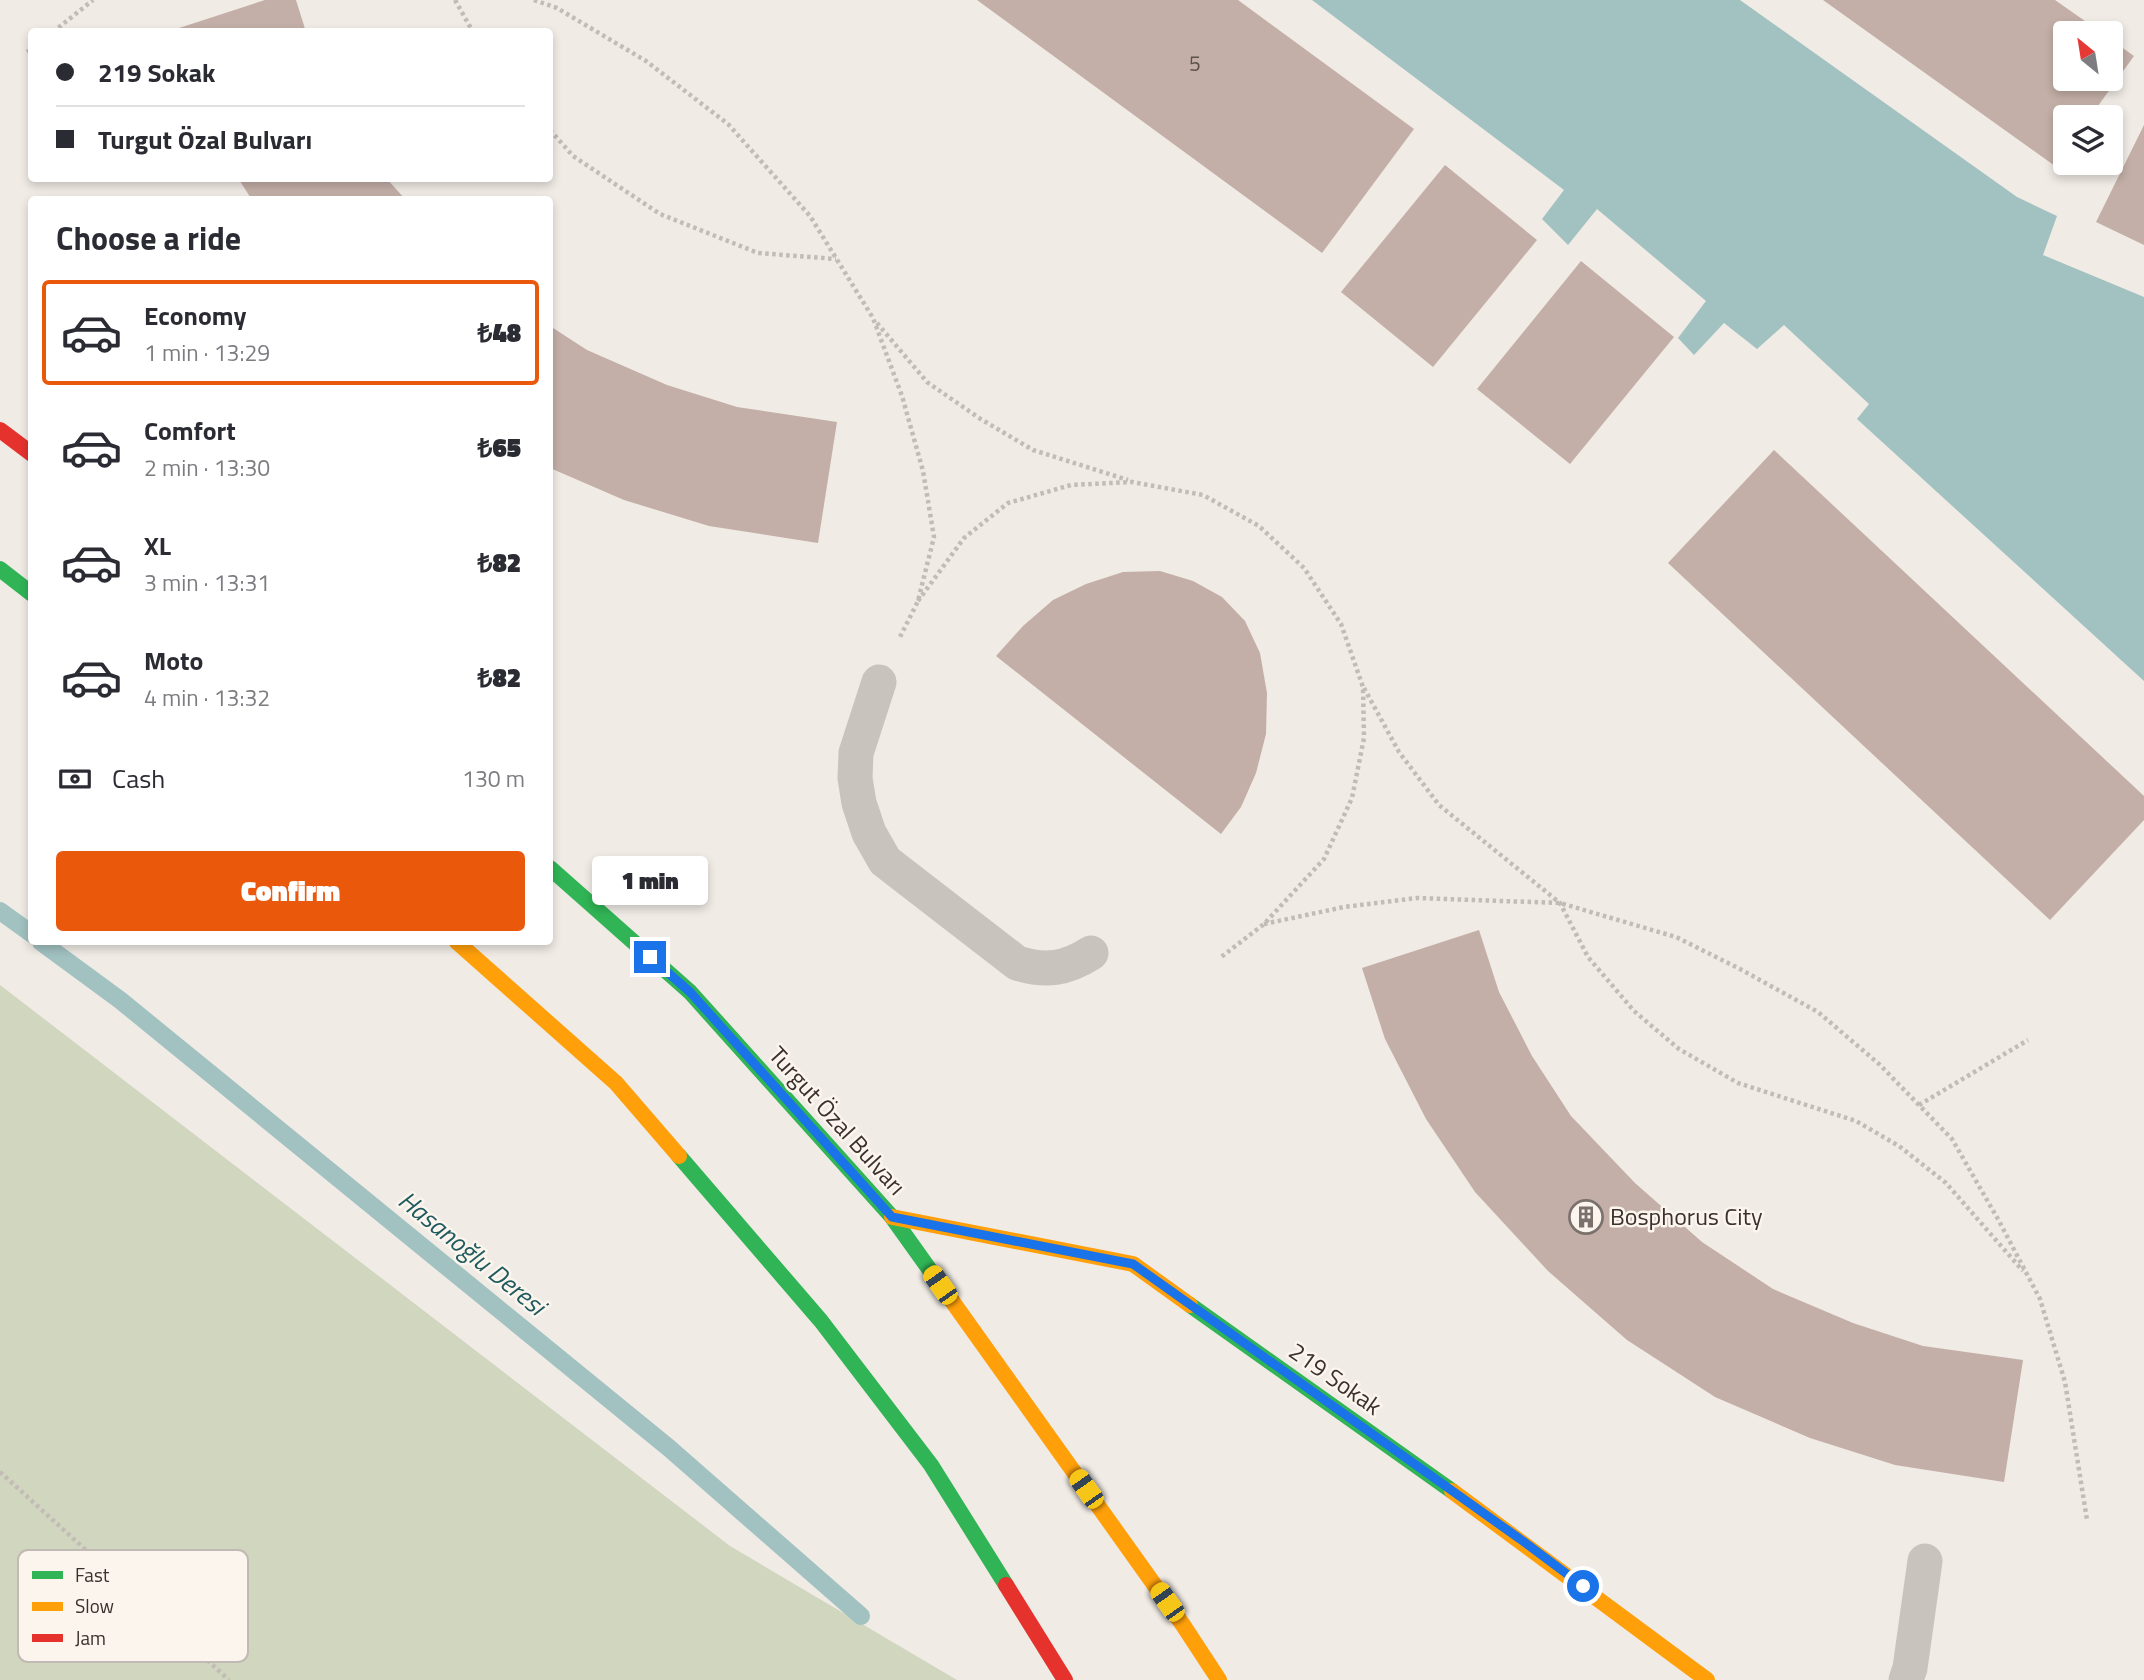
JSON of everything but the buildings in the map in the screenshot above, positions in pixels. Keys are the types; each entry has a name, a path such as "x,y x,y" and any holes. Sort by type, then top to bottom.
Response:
{"main road":[{"path":"0,430 28,451"},
{"path":"0,569 28,591"},
{"name":"Turgut Özal Bulvarı","path":"553,871 690,992 892,1217 1183,1625 1219,1680"},
{"path":"460,945 616,1083 821,1321 931,1465 1065,1680"},
{"name":"219 Sokak","path":"892,1217 1133,1264 1520,1539 1707,1680"}],"lane":[{"path":"878,682 856,753 855,778 859,803 869,833 885,861 1017,963 1035,968 1055,969 1074,963 1091,953"},
{"path":"1906,1680 1925,1560"}],"path":[{"path":"58,28 93,0"},
{"path":"455,0 471,28"},
{"path":"534,0 557,8 646,61 728,124 810,216 873,318 927,382 979,418 1033,450 1132,482 1203,495 1259,526 1304,568 1342,624 1363,687 1399,752 1439,805 1560,903 1588,957 1634,1010 1679,1049 1738,1083 1856,1121 1899,1146 1946,1183 2028,1277"},
{"path":"553,133 573,156 660,214 758,253 836,260"},
{"path":"873,318 902,396 923,471 934,537 918,601"},
{"path":"878,682 918,601 964,538 1008,503 1071,485 1132,482"},
{"path":"1220,958 1264,924 1324,859 1352,798 1364,738 1363,687"},
{"path":"1264,924 1344,906 1417,898 1560,903 1676,937 1818,1012 1879,1064 1952,1139 2040,1299 2065,1382 2087,1520"},
{"path":"1919,1105 2028,1040"},
{"path":"0,1472 86,1550"},
{"path":"209,1662 229,1680"}],"green space":[{"path":"0,985 730,1546 957,1680 0,1680"}],"water":[{"path":"1312,0 1740,0 2017,197 2057,216 2043,255 2144,297 2144,681 1857,419 1869,404 1784,325 1757,349 1724,323 1694,355 1678,338 1706,301 1597,209 1568,245 1542,219 1564,190"}],"waterway":[{"name":"Hasanoğlu Deresi","path":"0,911 28,931"},
{"name":"Hasanoğlu Deresi","path":"45,945 120,1000 669,1448 861,1616"}],"traffic: fast":[{"path":"0,569 28,591"},
{"path":"553,871 690,992 892,1217 952,1301"},
{"path":"679,1156 821,1321 931,1465 1006,1585"},
{"path":"1190,1305 1452,1491"}],"traffic: slow":[{"path":"460,945 616,1083 679,1156"},
{"path":"892,1217 1133,1264 1190,1305"},
{"path":"952,1301 1183,1625 1219,1680"},
{"path":"1452,1491 1707,1680"}],"traffic: jam":[{"path":"0,430 28,451"},
{"path":"1006,1585 1065,1680"}],"place":[{"name":"Bosphorus City","path":"1586,1217"}],"route":[{"path":"650,957 690,992 892,1217 1133,1264 1583,1586"}]}
